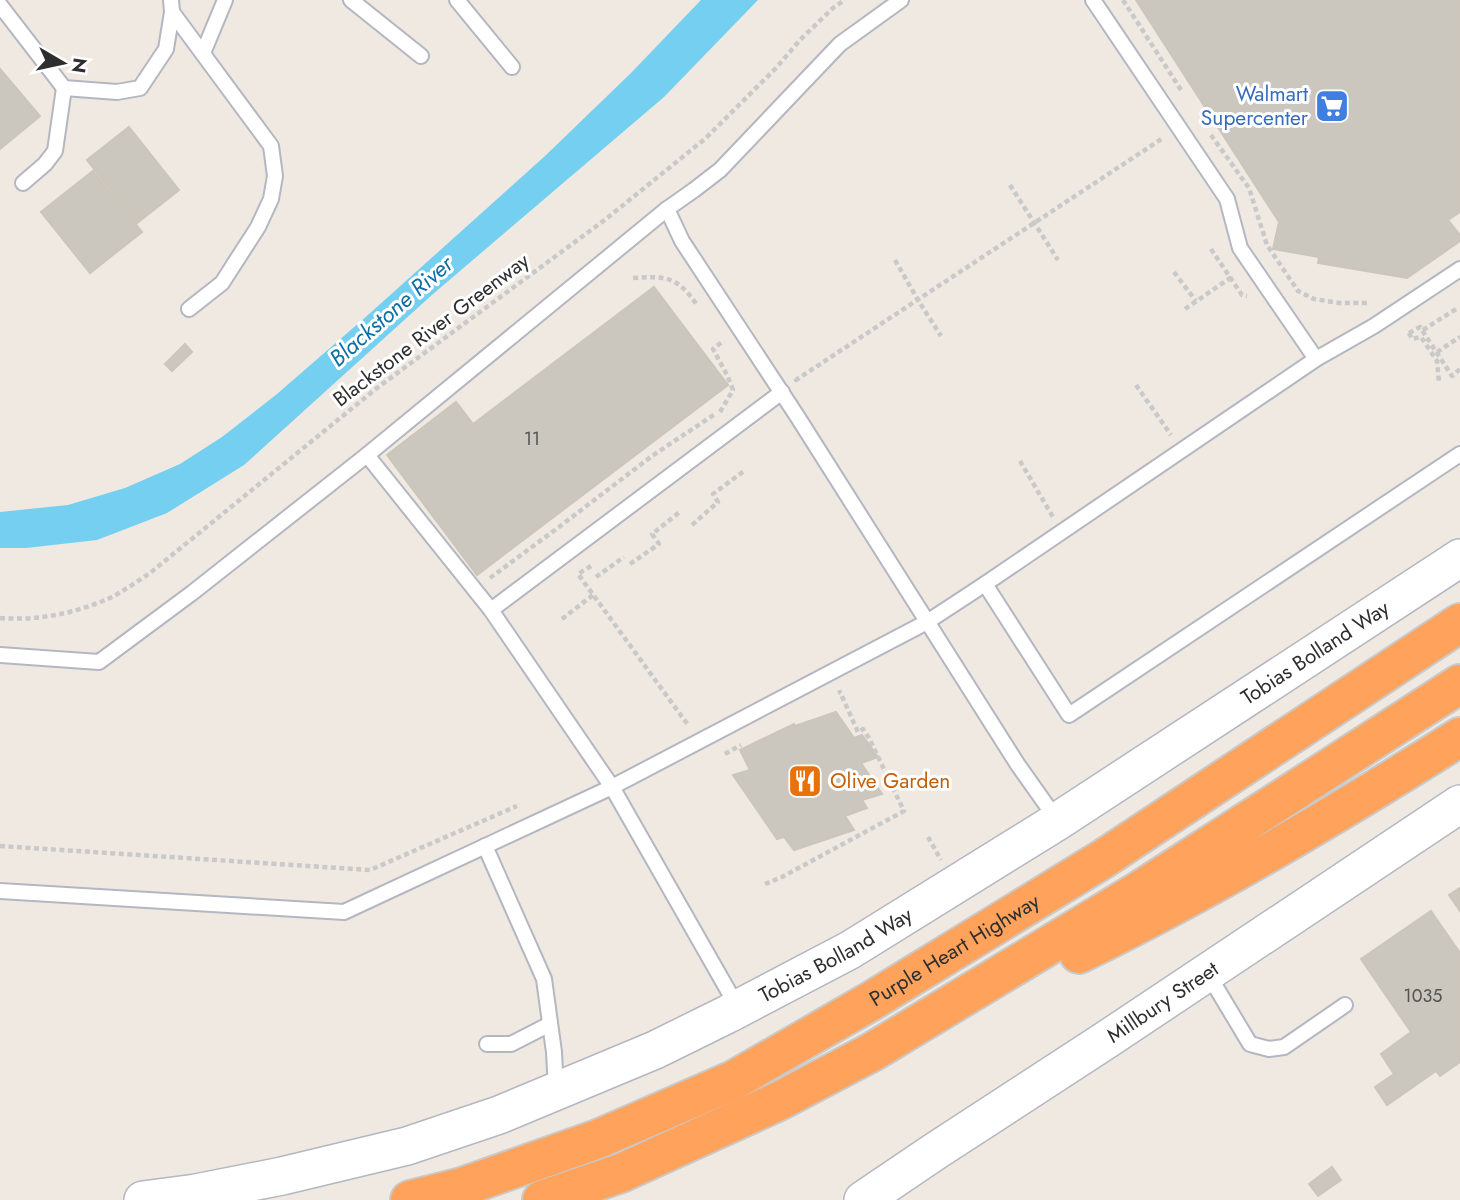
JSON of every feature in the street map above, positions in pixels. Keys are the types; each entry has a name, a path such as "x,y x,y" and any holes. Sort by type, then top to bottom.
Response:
{"highway":[{"name":"Purple Heart Highway","path":"410,1200 462,1187 598,1139 734,1080 873,1000 1103,859 1460,622"},
{"path":"872,1052 1139,891 1460,684"},
{"path":"542,1200 621,1173 779,1101 872,1052 1030,978 1270,852 1460,737"}],"street":[{"name":"Tobias Bolland Way","path":"143,1200 196,1193 282,1176 407,1146 499,1115 655,1050 850,950 1058,821 1460,558"},
{"name":"Millbury Street","path":"863,1200 1460,804"}],"lane":[{"path":"203,53 225,0"},
{"path":"351,0 421,56"},
{"path":"457,0 512,67"},
{"path":"0,655 99,662 192,593 367,455 667,209 720,170 840,44 901,0"},
{"path":"1093,0 1227,199 1240,248 1316,359"},
{"path":"0,5 64,88 55,151 45,164 23,183"},
{"path":"172,6 271,146 275,176 271,199 258,227 222,283 188,309"},
{"path":"64,88 117,92 140,88 166,49 172,6"},
{"path":"667,209 682,240 782,392 1018,765 1058,821"},
{"path":"0,891 344,912 612,787 927,622 1316,359 1374,326 1460,269"},
{"path":"491,610 782,392"},
{"path":"985,584 1069,715 1460,454"},
{"path":"367,455 491,610 612,787 738,1009"},
{"path":"485,846 544,978 556,1092"},
{"path":"1207,972 1250,1044 1269,1049 1284,1047 1345,1005"},
{"path":"487,1044 511,1044 550,1024"}],"path":[{"name":"Blackstone River Greenway","path":"0,618 52,616 85,608 114,596 150,573 377,388 606,219 696,146 800,40 845,0"},
{"path":"1123,0 1184,94"},
{"path":"1205,126 1249,188 1267,245 1298,291 1314,299 1340,303 1367,304 1376,301"},
{"path":"791,372 796,380 1163,138"},
{"path":"1010,185 1058,260"},
{"path":"1210,248 1233,277 1242,295 1247,296"},
{"path":"895,260 941,336"},
{"path":"1174,272 1196,301"},
{"path":"633,278 664,277 676,282 701,310"},
{"path":"1185,309 1233,277"},
{"path":"1423,330 1457,307"},
{"path":"1439,382 1437,361 1421,337 1412,339 1409,334 1420,327 1452,376 1460,369"},
{"path":"715,331 722,342 713,349 733,390 720,412"},
{"path":"1437,352 1460,337"},
{"path":"1136,385 1167,428"},
{"path":"484,582 652,456 736,402"},
{"path":"1020,461 1045,506"},
{"path":"692,525 718,502 712,494 744,471"},
{"path":"630,564 659,544 652,534 681,511"},
{"path":"596,577 624,557"},
{"path":"592,566 579,575 688,725 679,731"},
{"path":"562,619 593,595"},
{"path":"765,884 904,811 869,738 863,729 858,732 840,692 830,697"},
{"path":"725,754 746,742"},
{"path":"0,846 370,870 521,804"},
{"path":"928,836 943,863"}],"water":[{"name":"Blackstone River","path":"701,0 758,0 664,97 433,294 244,465 167,513 97,540 26,548 0,548 0,512 68,505 125,488 180,464 222,437 277,394 368,315 545,156 631,73"}],"building":[{"name":"Walmart Supercenter","path":"1136,0 1460,0 1460,212 1448,220 1460,235 1460,241 1407,278 1318,263 1319,257 1273,249 1279,222"},
{"path":"0,69 40,116 0,149"},
{"path":"129,127 179,190 137,223 87,160"},
{"path":"93,171 142,232 90,273 41,212"},
{"path":"654,287 728,385 477,575 387,455 456,402 473,424"},
{"path":"185,344 192,352 172,371 165,364"},
{"path":"836,712 854,738 862,735 878,757 861,763 882,794 862,800 867,808 845,816 854,830 794,850 784,837 777,839 733,775 750,770 740,750 794,724 795,726"},
{"path":"1460,888 1460,911 1449,895"},
{"path":"1431,911 1460,953 1460,1062 1440,1076 1436,1071 1387,1105 1375,1087 1394,1074 1381,1054 1411,1032 1361,959"},
{"path":"1332,1167 1341,1180 1318,1196 1309,1184"}],"place":[{"name":"Walmart Supercenter","path":"1332,106"},
{"name":"Olive Garden","path":"805,781"}]}
